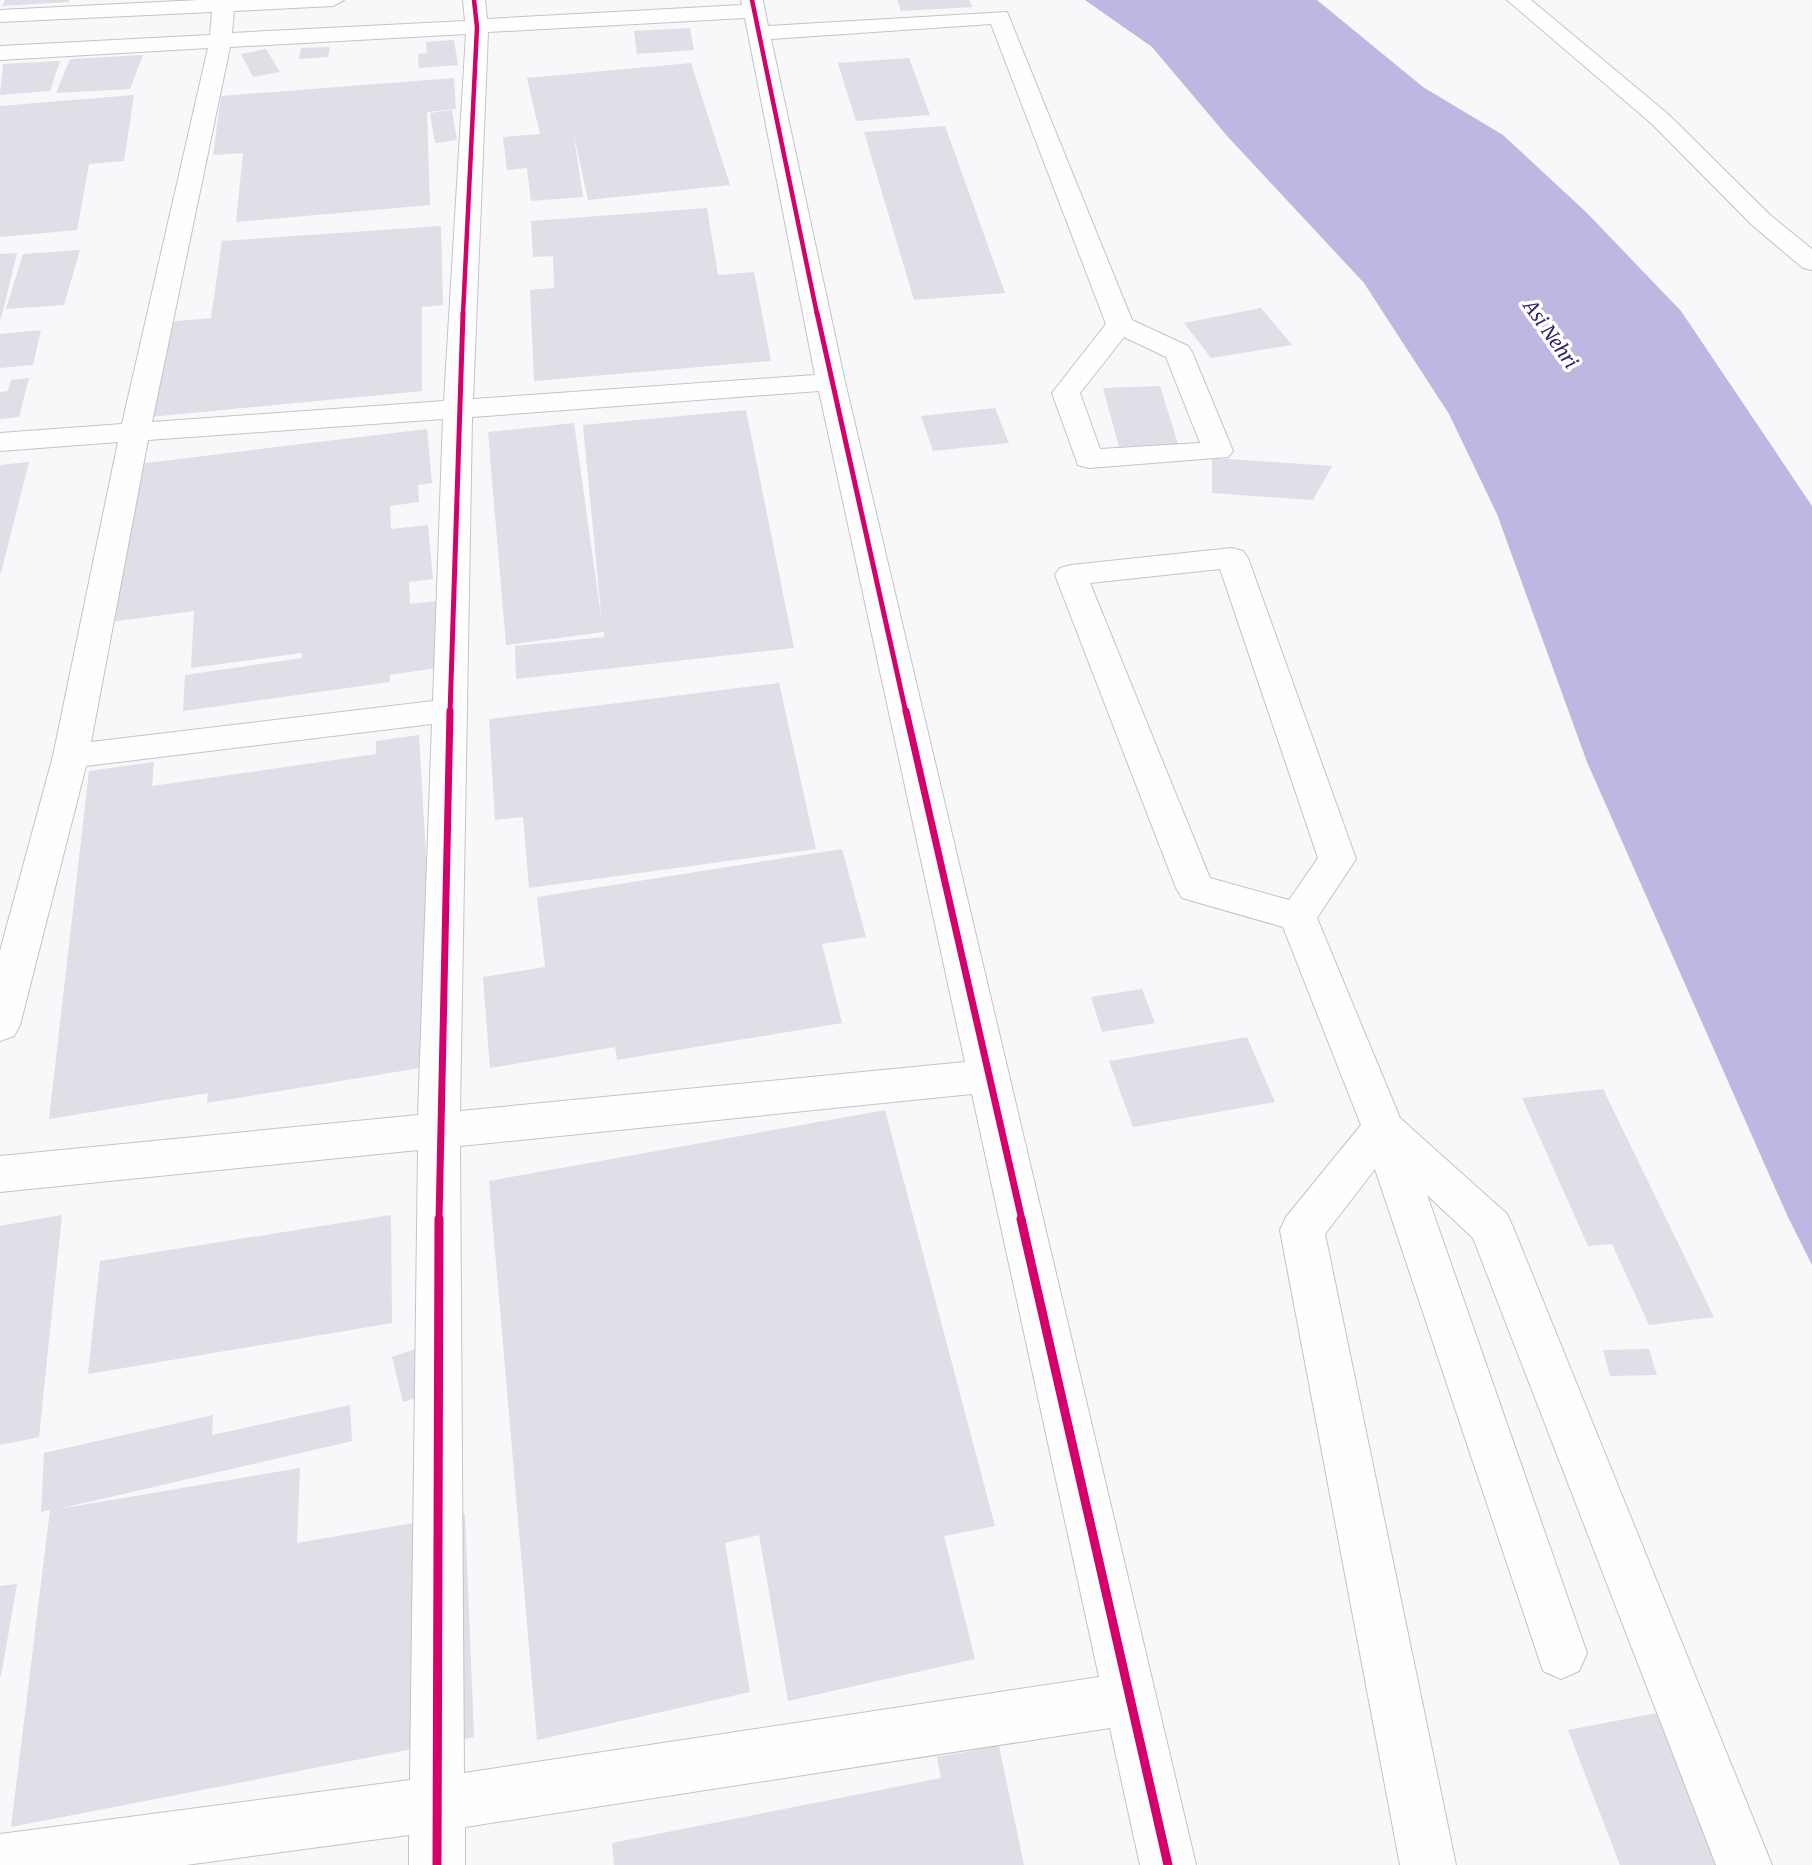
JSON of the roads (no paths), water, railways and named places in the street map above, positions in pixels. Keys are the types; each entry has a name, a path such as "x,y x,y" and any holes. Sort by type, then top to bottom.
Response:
{"street":[{"path":"0,16 223,3 333,0"},
{"path":"1518,0 1660,119 1761,220 1812,262"},
{"path":"0,1026 71,756 135,432 220,41 223,3"},
{"path":"0,53 220,41 476,13 755,15 996,9 1120,325 1178,352 1218,451 1089,459 1066,393 1120,325"},
{"path":"437,1865 439,1130 458,409 476,13"},
{"path":"755,15 831,382 1168,1865"},
{"path":"0,442 831,382"},
{"path":"1233,558 1337,859 1298,917 1195,888 1071,575 1233,558"},
{"path":"71,756 452,710"},
{"path":"1298,917 1382,1128 1561,1653"},
{"path":"0,1174 990,1076"},
{"path":"1382,1128 1302,1230 1428,1865"},
{"path":"1382,1128 1491,1227 1744,1865"},
{"path":"0,1862 439,1804 1130,1699"}],"water":[{"name":"Asi Nehri","path":"1085,0 1317,0 1423,87 1503,135 1586,212 1681,311 1812,506 1812,1265 1787,1215 1587,762 1497,514 1449,414 1364,283 1228,137 1152,47"}]}
